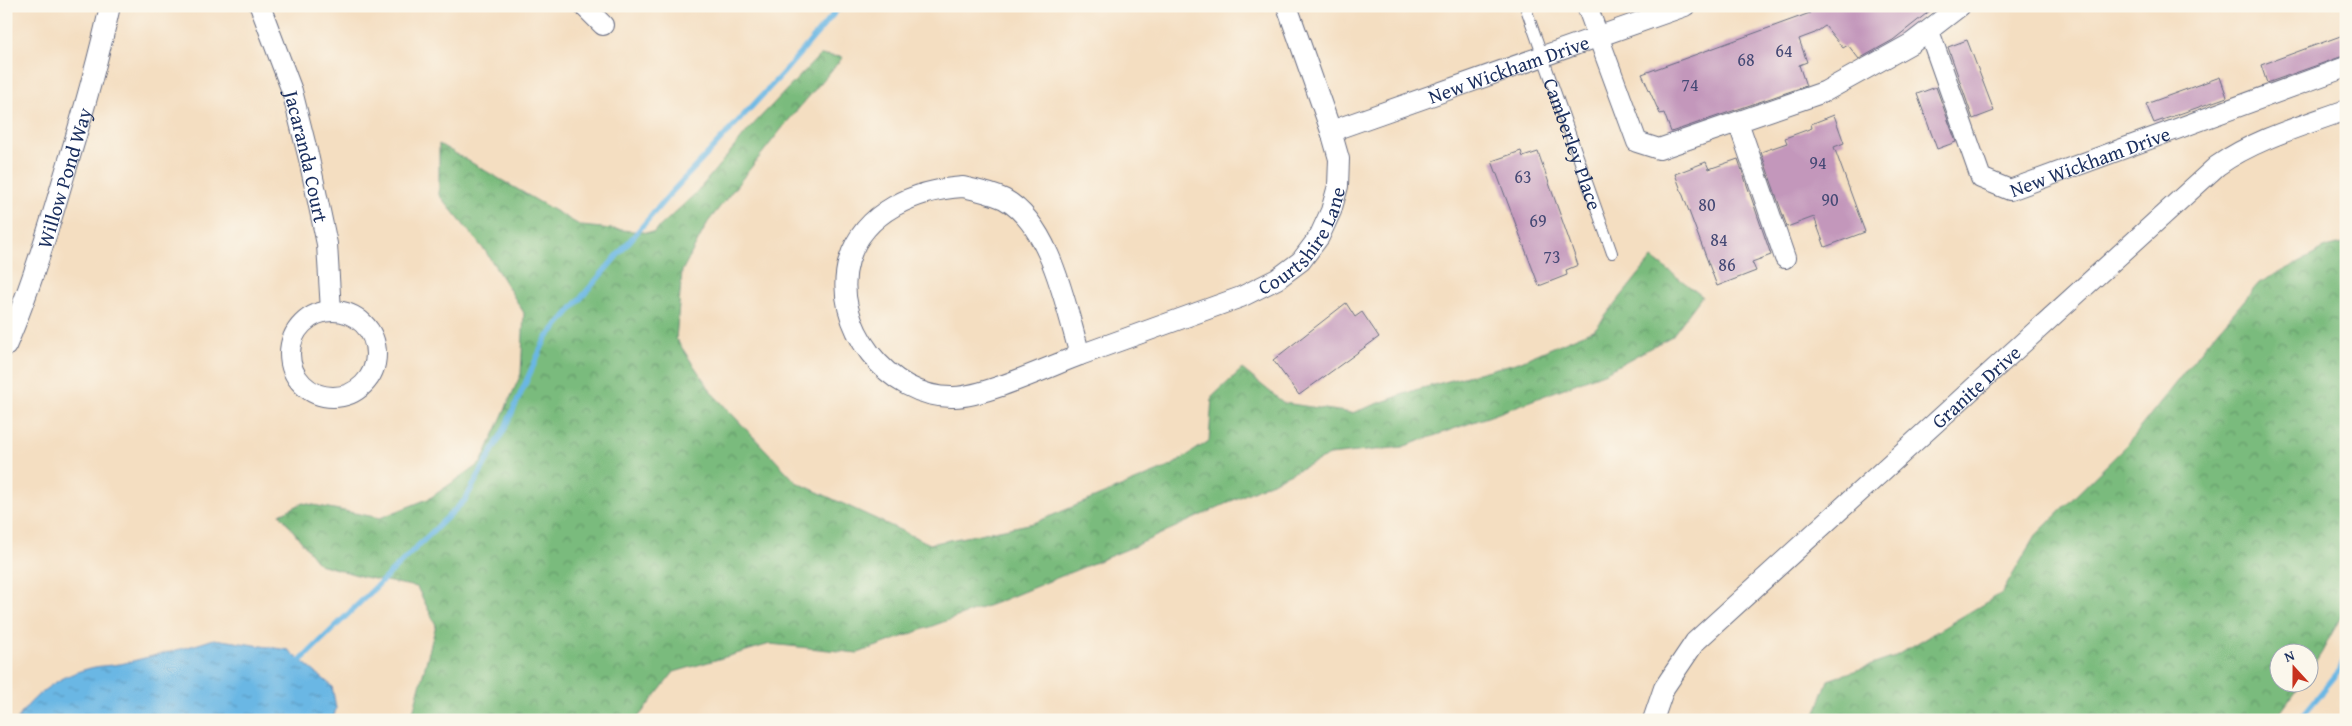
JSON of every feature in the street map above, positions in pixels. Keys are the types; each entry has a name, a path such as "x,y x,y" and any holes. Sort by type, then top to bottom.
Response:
{"street":[{"name":"Willow Pond Way","path":"6,346 20,313 50,222 95,72 110,6"},
{"name":"Jacaranda Court","path":"260,6 292,91 309,160 327,244 331,311"},
{"path":"584,6 603,25"},
{"name":"Courtshire Lane","path":"1080,355 1055,272 1040,238 1027,218 1005,200 963,187 940,188 918,195 898,204 879,217 861,237 849,261 846,290 852,319 862,342 880,366 903,384 928,395 955,397 986,390 1241,297 1277,279 1300,261 1319,236 1331,211 1338,186 1339,159 1287,6"},
{"path":"1587,6 1638,142 1659,149 1824,92 1912,44 1960,6"},
{"name":"New Wickham Drive","path":"1331,131 1685,6"},
{"name":"New Wickham Drive","path":"1929,31 1981,178 2010,190 2346,67"},
{"name":"Granite Drive","path":"1654,720 1664,688 1694,642 2217,166 2257,142 2346,110"},
{"path":"1738,122 1785,258"},
{"path":"331,311 344,313 357,319 367,328 373,340 376,353 374,366 368,379 359,388 347,395 332,397 318,394 305,387 296,376 290,362 293,340 304,322 317,314 331,311"}],"lane":[{"name":"Camberley Place","path":"1525,6 1612,253"}],"green space":[{"path":"820,55 843,57 787,122 708,222 682,271 676,339 713,394 796,482 930,544 1034,523 1171,466 1209,441 1212,397 1242,369 1284,403 1352,413 1415,390 1519,362 1595,329 1652,258 1702,296 1672,336 1606,372 1402,447 1330,455 1135,546 998,602 858,653 770,644 674,672 636,720 411,720 436,625 417,587 364,577 319,564 280,514 303,503 380,518 430,498 481,463 521,374 524,313 486,252 439,195 439,144 581,226 653,233 696,193 750,128"},
{"path":"2346,243 2346,607 2320,655 2320,644 2270,644 2270,694 2294,694 2275,720 1813,720 1828,680 1892,658 2002,593 2036,535 2123,449 2205,346 2259,283 2326,248"}],"water":[{"path":"214,639 288,650 332,686 336,708 333,720 17,720 30,702 67,676 96,667 125,663"}],"building":[{"path":"1805,6 1936,6 1893,40 1859,59 1848,45 1843,48 1825,26 1815,33 1799,39 1807,62 1799,65 1806,86 1671,132 1664,113 1660,114 1642,74 1810,13"},
{"path":"2346,34 2346,55 2267,83 2261,65"},
{"path":"1967,40 1994,111 1973,119 1948,47"},
{"path":"2220,77 2227,97 2154,123 2146,104"},
{"path":"1936,87 1956,142 1937,149 1917,94"},
{"path":"1834,115 1844,143 1834,147 1865,232 1825,247 1814,217 1787,227 1761,152 1787,143 1785,138 1812,128 1811,124"},
{"path":"1521,151 1523,157 1538,152 1578,265 1566,270 1567,275 1539,286 1492,161"},
{"path":"1738,159 1771,255 1752,262 1756,271 1717,286 1675,174 1706,162 1709,169"},
{"path":"1346,303 1355,317 1362,312 1379,337 1299,395 1273,360"}],"waterway":[{"path":"301,660 465,500 505,428 545,340 669,195 784,72 837,10 848,6"},
{"path":"2299,720 2340,670 2346,654"}]}
